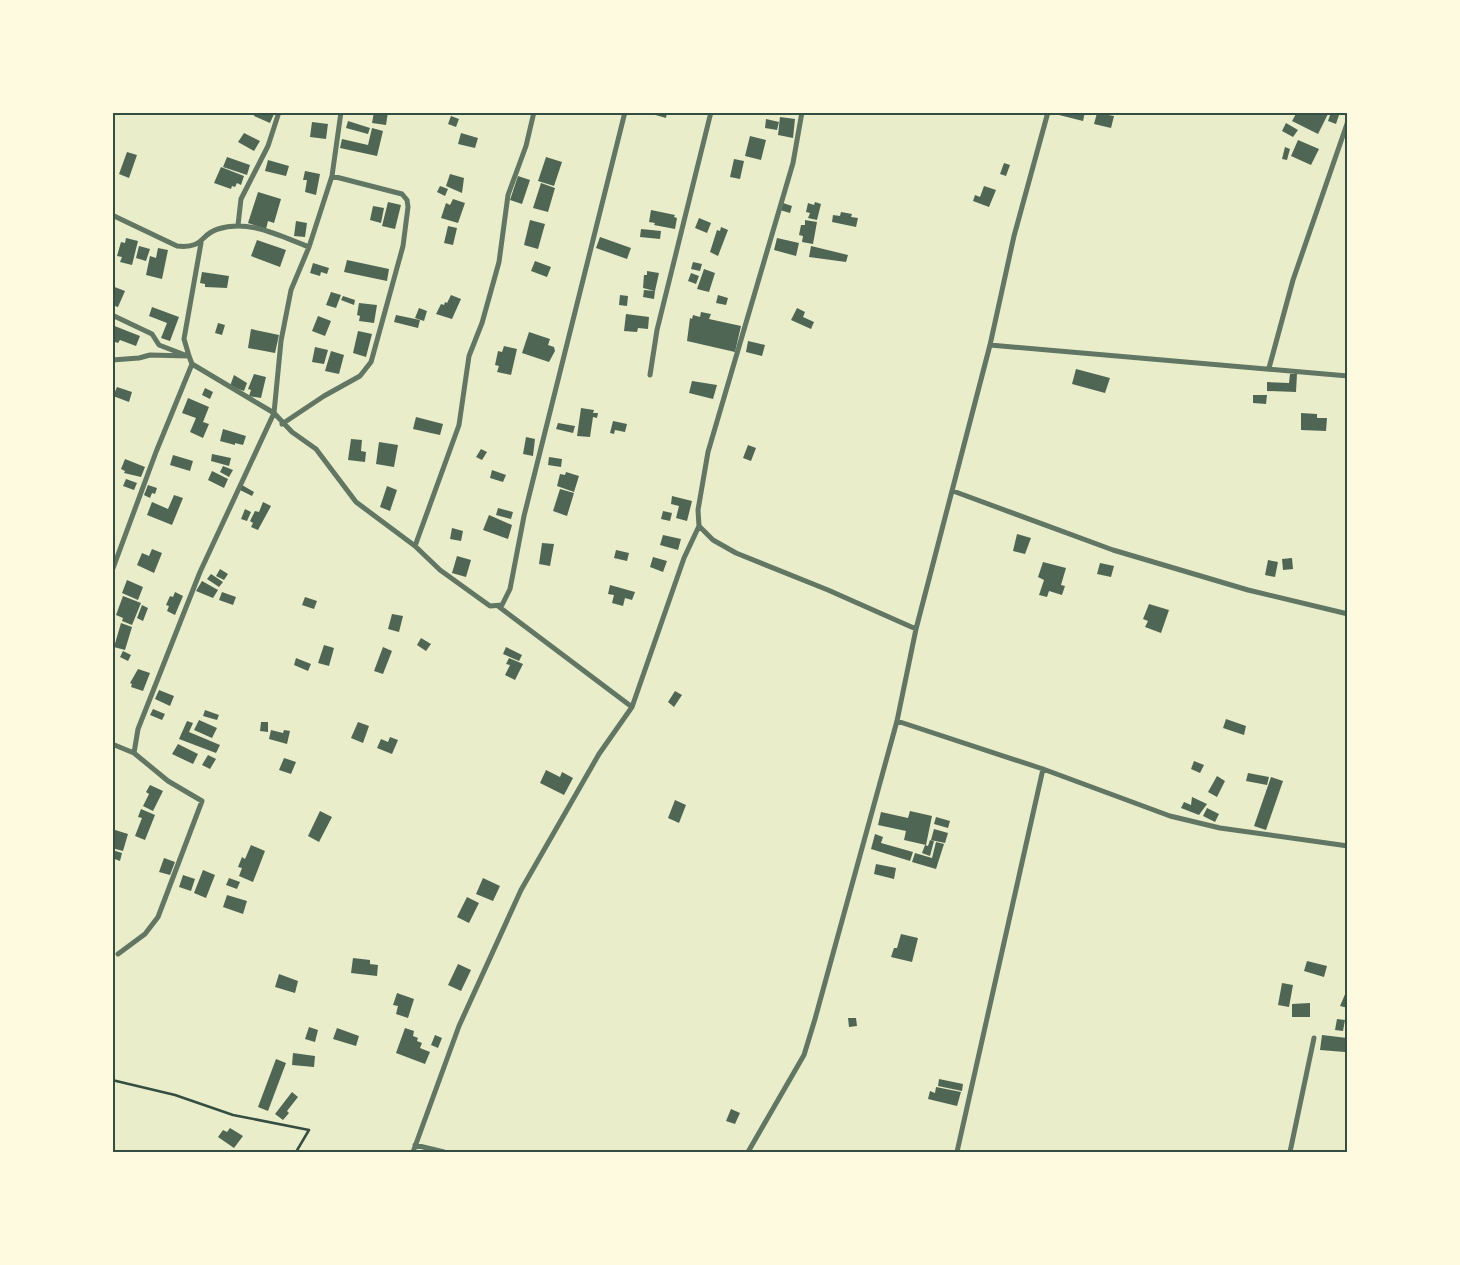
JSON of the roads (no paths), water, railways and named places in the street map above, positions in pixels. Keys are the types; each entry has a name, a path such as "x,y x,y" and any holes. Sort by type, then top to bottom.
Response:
{"street":[{"path":"238,224 242,199 268,146 279,112"},
{"path":"134,753 138,729 200,572 274,413 281,341 291,290 309,246 332,176 341,112"},
{"path":"415,546 459,425 469,356 482,323 498,262 508,195 526,146 534,112"},
{"path":"498,606 505,600 510,590 524,516 625,112"},
{"path":"650,375 657,330 711,112"},
{"path":"413,1152 459,1026 521,890 599,754 632,707 684,558 699,526 698,510 708,452 793,163 802,112"},
{"path":"748,1152 804,1055 897,721 916,629 990,345 1014,236 1048,112"},
{"path":"1268,368 1293,280 1348,121"},
{"path":"282,424 324,396 353,382 367,368 371,362 403,246 408,207 407,200 402,194 332,176"},
{"path":"112,215 177,246 188,247 201,243 216,229 238,224 252,226 309,246"},
{"path":"201,243 184,339 192,364 274,413 282,424 316,449 356,502 415,546 440,570 490,606 498,606 632,707"},
{"path":"112,315 152,334 159,345 189,356"},
{"path":"990,345 1348,376"},
{"path":"112,360 139,358 150,355 189,356"},
{"path":"112,571 156,452 192,364"},
{"path":"953,491 1113,550 1248,590 1348,614"},
{"path":"699,526 713,540 736,553 828,590 916,629"},
{"path":"897,721 1043,770 1170,816 1220,828 1348,846"},
{"path":"112,744 134,753 168,781 202,800 158,917 145,934 118,954"},
{"path":"956,1152 1043,770"},
{"path":"1290,1152 1314,1038"},
{"path":"415,1145 444,1152"}]}
